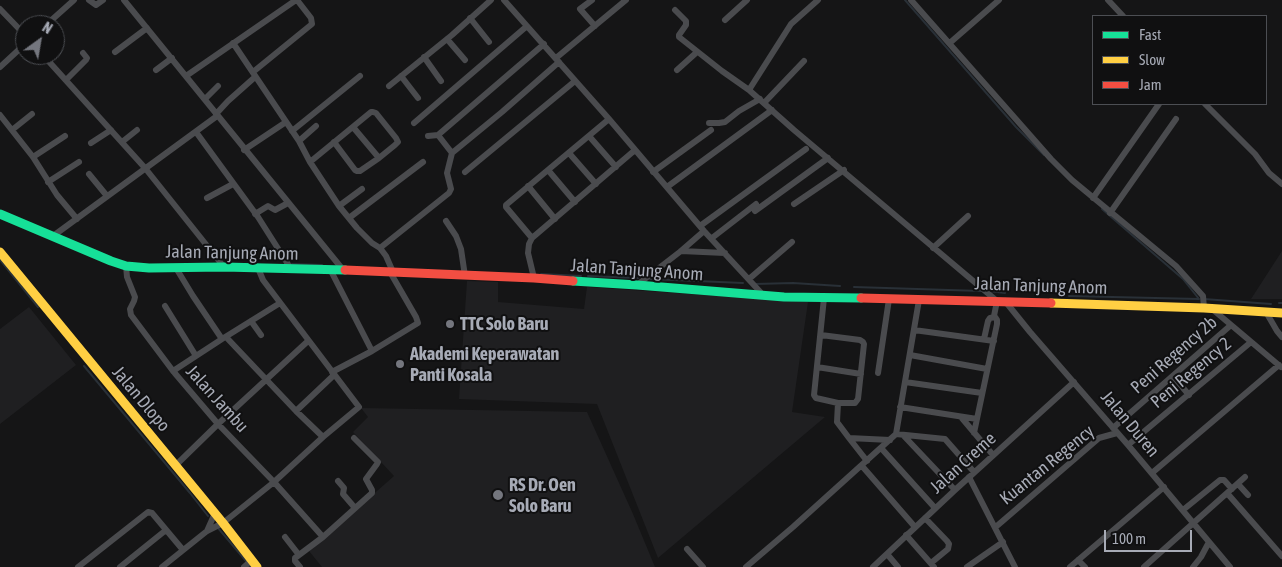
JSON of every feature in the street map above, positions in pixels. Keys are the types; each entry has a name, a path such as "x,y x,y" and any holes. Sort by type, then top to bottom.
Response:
{"main road":[{"name":"Jalan Tanjung Anom","path":"2,218 53,236 126,266 149,268 258,268 391,272 534,278 764,296 1208,305 1226,310 1282,313"},
{"name":"Jalan Dlopo","path":"0,252 215,513 250,564"}],"street":[{"path":"57,15 74,0"},
{"path":"89,0 96,5 103,0"},
{"path":"124,0 344,271"},
{"path":"53,236 196,132 216,115 254,74 312,24 311,18 296,0 186,76"},
{"path":"389,86 491,0"},
{"path":"504,0 702,228 764,296"},
{"path":"592,0 580,9 595,26"},
{"path":"380,248 449,193 451,189 447,173 452,153 502,112 557,60 626,0"},
{"path":"725,20 747,0"},
{"path":"749,90 792,24 818,0"},
{"path":"911,0 1065,174 1176,266 1208,305 1280,367 1152,473"},
{"path":"952,41 998,0"},
{"path":"1108,0 1122,15"},
{"path":"0,9 15,25"},
{"name":"Jalan Duren","path":"675,10 686,21 686,25 679,37 749,90 933,248 1001,301 1074,382 1230,567"},
{"path":"470,18 489,42"},
{"path":"414,123 527,26"},
{"path":"115,52 147,28"},
{"path":"447,39 465,60"},
{"path":"233,43 299,141 310,162 339,206 357,228 380,248 386,256 391,272 418,323 333,373 296,411"},
{"path":"428,136 438,135 544,44"},
{"path":"677,70 697,52"},
{"path":"0,67 15,53"},
{"path":"66,80 86,60 87,58 83,53"},
{"path":"156,70 172,58"},
{"path":"424,58 441,81"},
{"path":"709,123 719,124 725,122 740,111 762,101 804,61"},
{"path":"52,65 145,168 224,268"},
{"path":"292,131 360,76"},
{"path":"401,76 418,98"},
{"path":"465,172 575,81"},
{"path":"205,100 218,86"},
{"path":"1093,198 1158,105"},
{"path":"1206,105 1255,154 1269,173 1282,184"},
{"path":"666,187 772,110"},
{"path":"310,162 334,142 354,127 371,112 374,112 398,142 379,158 356,171 334,142"},
{"path":"12,130 32,114"},
{"path":"0,115 33,157 48,182 77,218"},
{"path":"532,238 505,206 609,119"},
{"path":"1110,213 1176,119"},
{"path":"244,150 286,122"},
{"path":"299,141 316,126"},
{"path":"354,127 379,158"},
{"path":"91,143 111,130"},
{"path":"122,142 137,130"},
{"path":"653,172 712,130"},
{"path":"196,132 255,214 291,269"},
{"path":"438,135 452,153"},
{"path":"33,157 65,136"},
{"path":"589,136 616,167"},
{"path":"637,285 681,251 702,228 806,149"},
{"path":"534,278 528,253 532,238 635,150"},
{"path":"569,152 596,184"},
{"path":"712,238 828,158"},
{"path":"48,182 79,162"},
{"path":"349,218 423,162"},
{"path":"548,170 575,202"},
{"path":"794,204 844,170"},
{"path":"89,174 107,196"},
{"path":"207,198 233,184"},
{"path":"528,186 555,219"},
{"path":"339,206 362,188"},
{"path":"255,214 268,206 275,210 288,203"},
{"path":"933,248 968,216"},
{"path":"446,221 461,248 465,276"},
{"path":"749,279 792,242"},
{"path":"681,251 724,253"},
{"name":"Jalan Jambu","path":"126,266 127,277 135,297 129,312 130,315 173,372 218,424 274,482 323,537"},
{"path":"176,268 193,296 224,338 323,437"},
{"path":"162,567 207,531 223,523 274,482 359,406 263,280 258,268"},
{"path":"331,271 372,351"},
{"path":"821,335 860,340 865,346 857,402 853,404 838,403 815,397 824,298"},
{"path":"878,373 889,299"},
{"path":"920,300 900,407 899,435 955,490"},
{"path":"984,339 988,321 994,316 1001,301"},
{"path":"173,372 280,303"},
{"path":"165,306 196,356"},
{"path":"1266,312 1282,337"},
{"path":"974,432 998,320 994,316"},
{"path":"251,322 261,335"},
{"name":"Peni Regency 2b","path":"1115,430 1231,325"},
{"path":"914,330 994,341"},
{"path":"175,466 308,341"},
{"name":"Peni Regency 2","path":"1128,445 1251,342"},
{"path":"910,355 987,368"},
{"path":"817,367 861,374"},
{"path":"1173,376 1189,395"},
{"path":"905,382 982,393"},
{"name":"Jalan Creme","path":"873,567 1074,382"},
{"path":"838,403 837,422 865,463 916,527"},
{"path":"900,407 977,419"},
{"path":"961,417 993,455"},
{"name":"Kuantan Regency","path":"998,525 1099,438 1115,430"},
{"path":"746,567 890,440 899,435 945,439 971,475 1015,567"},
{"path":"300,567 295,560 299,555 323,537 372,493 366,479 378,463 354,438"},
{"path":"849,438 890,440"},
{"path":"881,448 935,508"},
{"path":"1144,567 1245,477"},
{"path":"1183,510 1220,480 1224,480 1230,491 1282,556"},
{"path":"338,481 344,488 342,494 356,508"},
{"path":"1238,484 1248,494"},
{"path":"1070,567 1164,487"},
{"path":"78,567 146,513 150,512 182,550"},
{"path":"207,531 215,513"},
{"path":"906,535 933,565 948,549 949,544 925,518"},
{"path":"120,567 166,530"},
{"path":"285,537 299,555"},
{"path":"967,567 1003,542"},
{"path":"1193,567 1209,542"},
{"path":"687,549 703,567"},
{"path":"887,554 898,567"},
{"path":"1078,560 1085,567"}],"shaded area":[{"path":"1282,251 1282,299 1251,299"},
{"path":"467,281 498,282 498,302 584,309 587,287 808,302 792,412 825,417 658,558 597,404 459,399"},
{"path":"29,307 76,365 0,424 0,329"},
{"name":"RS Dr. Oen Solo Baru","path":"361,408 587,412 655,567 322,567 309,551 394,476 353,432 368,417"}],"waterway":[{"path":"905,0 1016,127 1044,155"},
{"path":"1102,209 1183,279 1199,299"},
{"path":"0,260 38,307"},
{"path":"292,264 322,265"},
{"path":"541,274 581,276"},
{"path":"588,276 638,278"},
{"path":"650,279 743,283"},
{"path":"755,284 793,283 840,286"},
{"path":"854,287 981,291"},
{"path":"989,291 1005,293"},
{"path":"1069,296 1199,299"},
{"path":"1204,299 1271,304"},
{"path":"84,366 208,516"},
{"path":"218,528 251,567"}],"traffic: fast":[{"path":"0,214 126,266 149,268 224,267 345,270"},
{"path":"573,281 784,297 861,298"}],"traffic: slow":[{"path":"0,252 257,567"},
{"path":"1051,303 1204,308 1282,313"}],"traffic: jam":[{"path":"345,270 573,281"},
{"path":"861,298 1051,303"}],"place":[{"name":"TTC Solo Baru","path":"450,324"},
{"name":"Akademi Keperawatan Panti Kosala","path":"400,364"},
{"name":"RS Dr. Oen Solo Baru","path":"498,495"}]}
